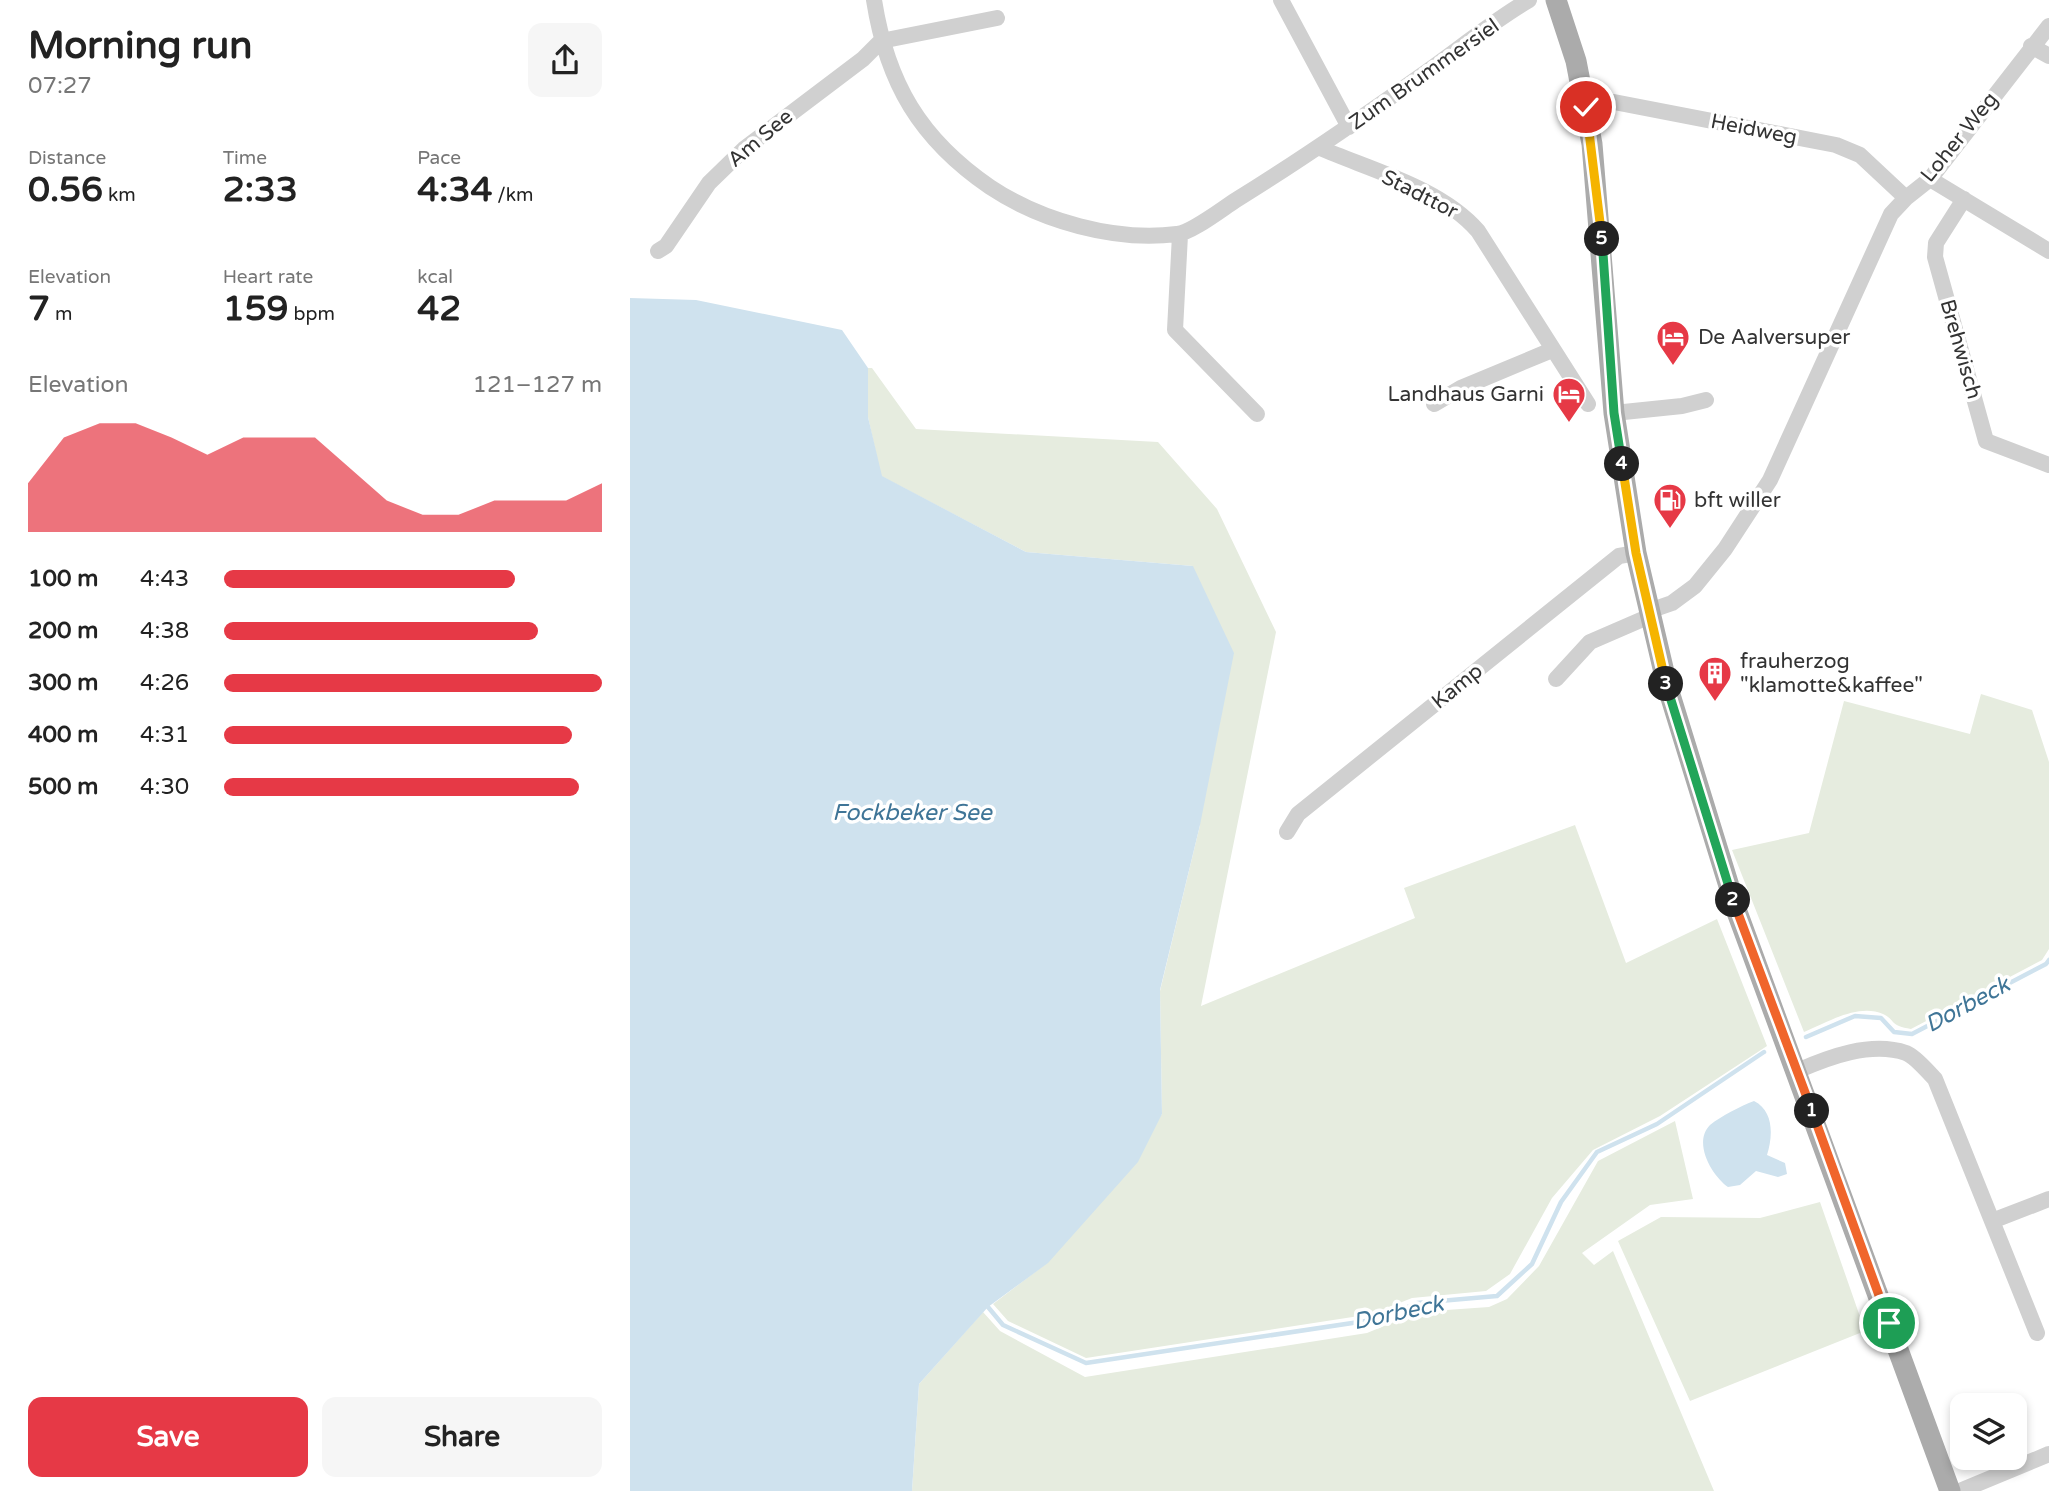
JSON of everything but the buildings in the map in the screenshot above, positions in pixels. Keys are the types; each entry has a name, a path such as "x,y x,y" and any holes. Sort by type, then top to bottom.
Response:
{"main road":[{"path":"1556,0 1576,61 1586,107 1601,229 1614,413 1636,553 1650,614 1700,799 1737,912 1950,1491"}],"street":[{"path":"874,0 881,41 899,88 931,135 966,170 1011,201 1066,222 1127,234 1180,234 1320,148"},
{"path":"1281,0 1349,127"},
{"name":"Zum Brummersiel","path":"1320,148 1529,0"},
{"path":"881,41 997,18"},
{"name":"Loher Weg","path":"1556,679 1590,642 1672,603 1695,586 1725,549 1770,480 1891,214 1930,179 2049,26"},
{"name":"Am See","path":"658,251 666,246 709,183 744,149 863,59 881,41"},
{"path":"2031,46 2049,56"},
{"name":"Heidweg","path":"1586,107 1614,102 1836,145 1860,155 1906,198"},
{"name":"Stadttor","path":"1320,148 1415,188 1463,214 1478,231 1588,404"},
{"path":"1930,179 2049,251"},
{"name":"Brehwisch","path":"1964,199 1936,243 1935,257 1986,441 2049,465"},
{"path":"1180,234 1175,330 1257,414"},
{"path":"1434,404 1461,388 1552,350"},
{"path":"1614,413 1682,406 1706,400"},
{"name":"Kamp","path":"1287,832 1298,814 1619,556 1636,553"},
{"path":"1797,1071 1830,1056 1875,1049 1907,1054 1936,1079 2037,1333"},
{"path":"1992,1221 2049,1199"},
{"path":"1961,1491 2049,1454"}],"shaded area":[{"path":"868,368 872,368 916,429 1158,442 1217,509 1276,632 1201,1006 1415,918 1404,888 1575,825 1626,963 1717,919 1767,1046 1660,1116 1593,1150 1552,1198 1510,1274 1486,1291 1412,1298 1372,1314 1086,1358 1008,1321 993,1304 1047,1263 1162,1114 1160,991 1200,825 1193,566 1026,552 881,476 868,417"},
{"path":"1981,694 2032,710 2049,762 2049,949 2042,960 1911,1029 1896,1024 1883,1014 1863,1011 1842,1015 1804,1032 1732,850 1809,833 1844,701 1970,734"},
{"path":"1675,1121 1693,1199 1650,1205 1582,1253 1594,1265 1613,1251 1714,1491 912,1491 919,1384 983,1312 1000,1331 1085,1377 1367,1333 1418,1312 1489,1307 1507,1299 1539,1266 1598,1161"},
{"path":"1820,1202 1865,1331 1690,1401 1618,1241 1661,1217 1760,1218"}],"water":[{"name":"Fockbeker See","path":"630,298 696,300 842,330 868,368 868,417 882,476 1026,552 1193,566 1234,653 1200,825 1160,990 1162,1114 1138,1162 1048,1263 988,1307 919,1384 912,1491 630,1491"},
{"path":"1754,1101 1765,1111 1770,1125 1767,1155 1785,1163 1787,1174 1778,1177 1756,1171 1740,1185 1728,1187 1716,1176 1707,1159 1703,1141 1705,1132 1720,1118"}],"waterway":[{"name":"Dorbeck","path":"1806,1037 1855,1016 1881,1018 1894,1032 1912,1034 2049,960"},
{"name":"Dorbeck","path":"988,1307 1003,1325 1086,1363 1379,1319 1417,1303 1497,1296 1532,1264 1561,1202 1597,1152 1657,1124 1764,1052"}],"place":[{"name":"De Aalversuper","path":"1673,367"},
{"name":"Landhaus Garni","path":"1569,424"},
{"name":"bft willer","path":"1670,530"},
{"name":"frauherzog \"klamotte&kaffee\"","path":"1715,703"}],"route":[{"path":"1586,107 1601,229 1614,413 1636,553 1667,685 1737,912 1889,1323"}]}
